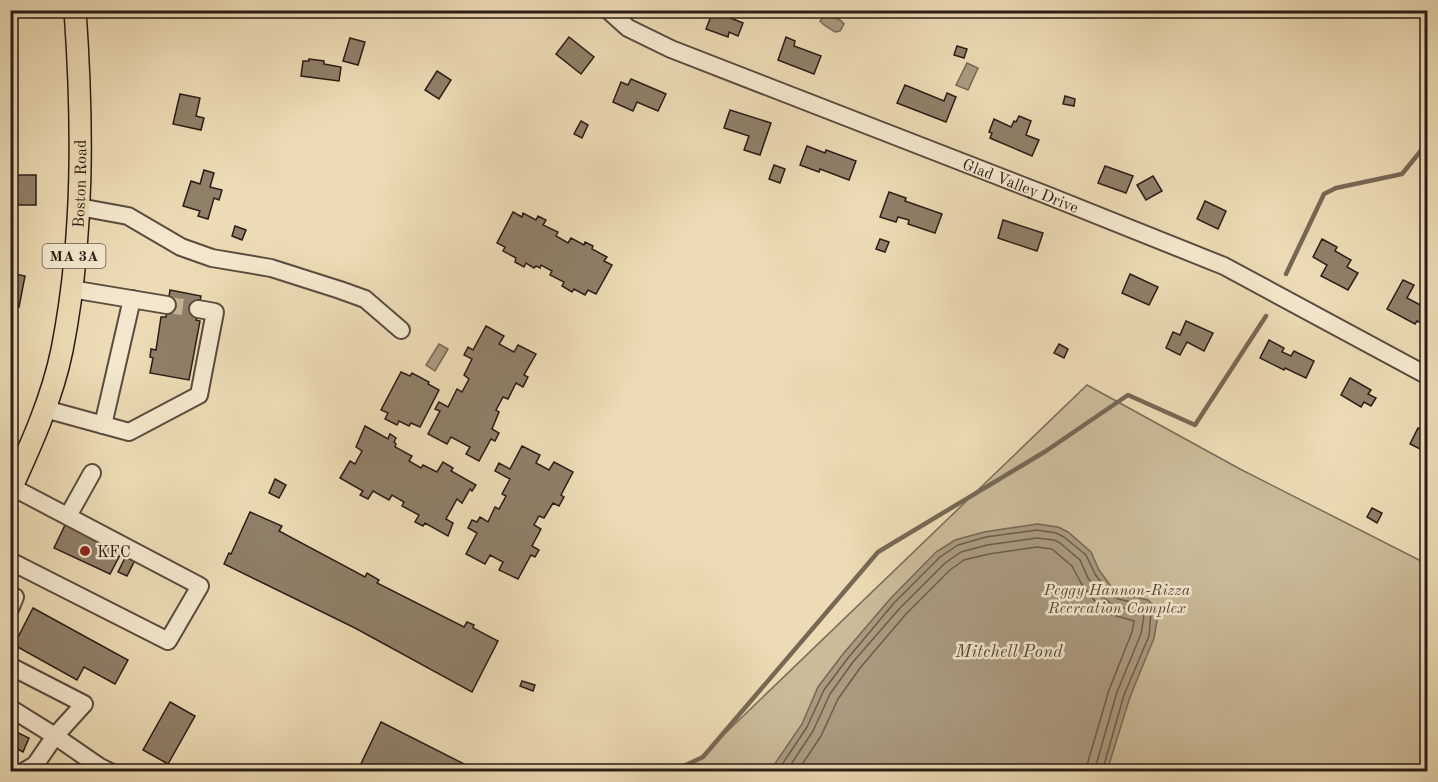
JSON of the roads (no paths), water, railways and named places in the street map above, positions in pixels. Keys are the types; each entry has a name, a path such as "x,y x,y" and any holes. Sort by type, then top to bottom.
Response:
{"main road":[{"name":"Boston Road","path":"11,488 45,410 62,351 79,207 81,150 75,10"}],"street":[{"name":"Glad Valley Drive","path":"608,10 628,28 671,49 1023,185 1224,266 1428,376"},
{"path":"79,207 128,216 181,248 212,258 271,268 365,299 401,330"},
{"path":"70,289 167,305"},
{"path":"103,425 132,299"},
{"path":"45,410 129,432 199,395 215,312 198,309"},
{"path":"68,516 92,473"},
{"path":"10,561 168,641 200,586 11,488"},
{"path":"10,666 84,704 55,736 35,765 23,771"},
{"path":"10,708 100,767 110,771"}],"water":[{"path":"826,14 844,24 840,31 835,32 820,21"},
{"path":"967,63 978,68 968,90 956,85"},
{"path":"439,344 448,349 435,371 426,365"},
{"name":"Mitchell Pond","path":"1037,524 1058,527 1068,532 1091,552 1099,570 1112,588 1120,593 1148,600 1157,609 1154,638 1130,697 1107,771 770,771 802,724 818,687 843,654 890,599 936,552 955,540 984,532"}],"waterway":[{"path":"1286,274 1324,194 1336,188 1402,174 1428,142"},
{"path":"671,772 703,757 878,552 1046,451 1128,395 1195,425 1266,316"}],"tunnel":[{"path":"167,305 198,309"}],"place":[{"name":"KFC","path":"85,551"}],"park label":[{"name":"Peggy Hannon-Rizza Recreation Complex","path":"1117,598"}]}
